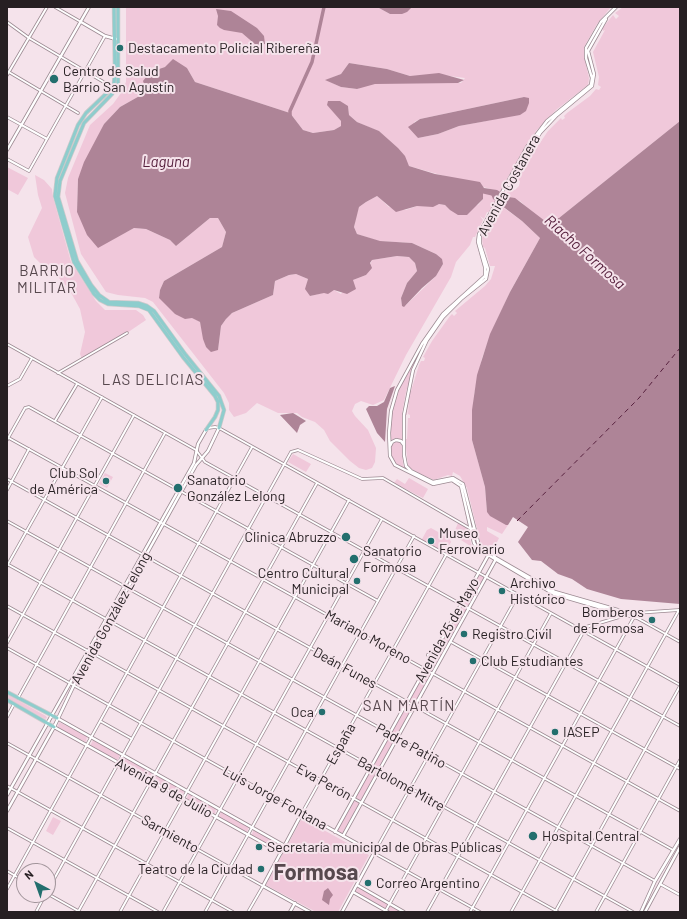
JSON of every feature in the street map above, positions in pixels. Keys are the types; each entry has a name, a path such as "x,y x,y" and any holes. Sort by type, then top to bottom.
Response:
{"main road":[{"path":"7,150 89,7"},
{"path":"114,7 114,83 109,91 86,113 80,122 57,178 55,196 74,262 94,294 108,304 139,306 149,310 183,357 215,396 218,402 218,410 208,429"},
{"path":"118,7 119,75 116,86 112,94 89,116 84,123 60,181 58,197 77,261 94,289 101,298 109,302 138,303 147,306 154,311 185,354 220,396 224,410 219,428"},
{"name":"Avenida Costanera","path":"617,7 605,17 588,44 586,56 590,66 592,78 590,85 558,110 538,132 480,237 480,244 488,267 487,276 484,281 467,292 438,320 422,344 401,381 390,411 389,447 391,459 397,467 433,484 448,480 458,483 462,488 479,546 489,554 555,592 628,613 636,613"},
{"path":"81,22 105,36 118,39"},
{"name":"Avenida Costanera","path":"467,292 436,326 416,362 406,395 404,446 405,463 411,471 433,482 453,478 462,484 473,528"},
{"name":"Avenida González Lelong","path":"7,795 47,723 72,685 194,466 208,451 219,428"},
{"name":"Avenida González Lelong","path":"194,466 198,444 208,429"},
{"path":"389,447 392,442 396,440 401,441 404,446"},
{"name":"Avenida 25 de Mayo","path":"335,832 489,554"},
{"name":"Avenida Costanera","path":"496,558 554,594 626,615"},
{"name":"Avenida 25 de Mayo","path":"343,836 496,558"},
{"path":"428,655 432,657"},
{"name":"Avenida González Lelong","path":"7,810 54,727 72,685"},
{"name":"Avenida 9 de Julio","path":"7,692 52,717 57,718 285,846"},
{"name":"Avenida 9 de Julio","path":"7,700 86,746 281,853"},
{"path":"42,733 47,734 46,741"},
{"name":"Luis Jorge Fontana","path":"302,813 374,853"},
{"name":"España","path":"263,886 302,813"},
{"path":"641,912 655,881 680,839"},
{"path":"645,912 680,847"},
{"path":"342,912 374,853"},
{"path":"357,885 404,912"},
{"name":"Sarmiento","path":"263,886 310,912"},
{"path":"353,892 386,912"},
{"path":"290,912 295,904"},
{"path":"300,912 303,908"}],"street":[{"path":"47,7 30,38 7,73 78,113"},
{"path":"55,7 81,22"},
{"path":"7,22 30,38 107,84"},
{"path":"7,159 29,171 105,36"},
{"path":"7,116 47,139"},
{"path":"58,373 127,333"},
{"path":"7,344 196,450 202,459 235,478 680,726"},
{"path":"7,386 20,379 32,358"},
{"path":"55,421 77,384"},
{"path":"7,565 102,397"},
{"path":"8,438 28,406 378,601"},
{"path":"7,643 134,416"},
{"path":"208,429 219,428 583,630 680,686 556,912"},
{"path":"208,429 214,430 216,434"},
{"path":"18,698 165,433"},
{"name":"Mariano Moreno","path":"8,438 680,811"},
{"path":"7,889 252,447"},
{"path":"7,490 29,449"},
{"path":"56,876 291,452 296,450 362,479 383,478 473,528"},
{"name":"Deán Funes","path":"7,479 673,850"},
{"path":"56,899 79,912 114,846 317,483"},
{"path":"120,912 349,500"},
{"path":"164,912 382,519"},
{"name":"Padre Patiño","path":"7,521 655,881"},
{"path":"205,912 414,536"},
{"name":"España","path":"302,813 446,555"},
{"name":"Bartolomé Mitre","path":"7,565 633,912"},
{"path":"374,853 518,595"},
{"name":"Eva Perón","path":"7,606 523,892 556,912"},
{"path":"470,912 636,613 679,610 511,912"},
{"path":"386,912 551,613"},
{"path":"427,912 583,630 589,626 626,615 634,616 680,642"},
{"path":"451,642 680,769"},
{"name":"Luis Jorge Fontana","path":"7,648 302,813"},
{"path":"7,717 14,704"},
{"path":"100,721 132,739"},
{"name":"Sarmiento","path":"7,743 263,886"},
{"path":"596,912 680,760"},
{"path":"7,786 233,912"},
{"path":"7,828 158,912"},
{"name":"Luis Jorge Fontana","path":"374,853 480,912"},
{"path":"7,871 15,875"},
{"path":"659,884 680,895"},
{"name":"España","path":"248,912 263,886"},
{"path":"36,912 41,903"}],"shaded area":[{"path":"126,7 364,7 379,8 390,14 412,7 611,7 597,24 584,47 584,56 589,78 588,85 556,110 536,131 505,182 503,181 505,184 501,192 409,166 400,151 380,132 357,122 349,115 348,106 331,108 341,121 341,126 334,130 313,133 303,130 290,113 195,82 187,68 165,67 150,72 143,94 120,107 104,124 78,179 77,212 81,220 98,247 134,228 146,229 170,240 176,246 210,218 218,218 226,232 222,247 164,281 160,290 159,298 200,322 206,347 218,350 221,326 226,319 232,313 273,295 275,281 289,275 296,274 308,279 307,284 310,296 334,290 341,294 353,280 366,275 372,260 397,256 409,257 415,263 417,271 407,283 401,298 402,306 406,305 436,276 443,264 436,254 412,243 378,241 357,234 354,227 356,216 359,207 366,202 377,196 389,207 406,210 417,206 439,204 445,205 450,210 478,205 483,199 482,191 498,197 489,212 487,212 484,219 480,216 483,220 475,237 473,237 470,245 456,262 451,277 406,355 384,400 373,405 361,401 355,404 352,411 368,430 376,448 375,462 372,468 366,470 359,468 350,461 330,441 324,430 315,422 302,417 297,413 278,413 257,403 246,413 234,417 229,410 229,403 224,393 153,302 145,298 106,292 81,254 65,193 68,178 90,125 113,104 121,93 126,82","holes":["349,63 387,69 410,76 442,75 465,78 461,83 370,83 357,89 341,87 326,80 341,74","524,97 491,120 459,126 438,134 418,138 414,122 420,119"]},
{"path":"623,7 680,7 680,121 559,218 545,221 538,218 520,201 505,195 510,188 515,190 519,186 520,181 516,178 548,131 561,118 562,120 565,118 564,116 567,113 590,96 596,89 599,90 601,87 598,85 599,77 593,52 605,30 603,31 605,25 613,15 616,19 619,16 615,13"},
{"path":"7,167 28,178 18,195 7,189"},
{"path":"35,175 44,180 52,189 71,262 96,301 105,310 136,310 143,315 146,320 118,339 82,359 80,354 85,332 80,309 69,289 59,278 51,274 34,257 28,237 42,208 38,195"},
{"path":"500,205 522,221 540,238 511,290 492,331 482,358 474,395 472,440 485,487 487,512 508,525 502,534 487,527 487,531 499,538 492,552 481,545 467,488 460,476 453,472 452,476 448,475 434,480 410,469 408,465 405,439 407,439 408,418 410,418 410,415 408,414 409,397 407,415 405,415 410,386 411,391 419,365 421,361 424,361 425,358 423,357 432,341 450,316 452,314 454,316 457,313 455,311 485,286 491,279 495,266 490,266 485,248 483,247 482,238 485,231 486,232 491,224 493,224 490,222 493,216 496,218 495,215"},
{"path":"417,356 406,392 402,413 402,440 395,438 390,441 391,412 395,397"},
{"path":"397,441 400,442 402,446 403,465 406,470 395,463 391,456 391,446"},
{"path":"293,454 311,464 306,472 288,462"},
{"name":"Club Sol de América","path":"105,473 113,477 107,488 99,484"},
{"path":"409,478 428,489 423,498 394,483 397,479 405,484"},
{"path":"458,523 467,528 472,547 453,535"},
{"path":"431,528 449,538 451,542 444,554 421,541 427,530"},
{"path":"480,574 485,576 342,834 337,831"},
{"path":"7,694 46,716 47,718 45,719 7,698"},
{"path":"59,722 87,736 86,742 57,728"},
{"path":"93,740 120,755 118,760 90,746"},
{"path":"124,757 152,772 150,778 122,764"},
{"path":"157,775 184,790 183,796 154,782"},
{"path":"189,793 216,808 215,814 186,800"},
{"path":"221,811 249,827 247,832 219,818"},
{"path":"53,817 61,821 53,835 46,831"},
{"path":"302,818 369,855 338,912 316,912 266,885"},
{"path":"254,829 281,845 280,850 251,836"},
{"path":"358,887 402,912 390,912 355,892"}],"water":[{"path":"364,7 412,7 407,12 402,14 390,14 379,8"},
{"path":"216,9 231,11 257,28 264,36 265,44 256,45 242,33 220,28 217,25 218,16"},
{"name":"Laguna","path":"173,59 187,68 195,82 290,113 303,130 313,133 334,130 341,126 341,121 327,105 328,101 340,101 348,106 349,115 357,122 379,131 398,148 405,156 409,166 435,174 480,182 484,188 497,190 509,197 515,198 545,221 559,218 680,121 680,604 621,599 587,589 572,579 558,574 541,561 532,560 518,542 528,527 513,517 508,525 506,525 490,516 487,512 485,487 472,440 472,410 477,375 490,334 510,292 540,238 522,221 493,199 491,194 483,192 483,199 467,215 458,215 445,205 439,204 433,207 417,206 396,212 377,196 359,207 354,227 357,234 380,241 412,243 436,254 442,259 443,264 436,276 404,307 402,306 401,298 407,283 417,271 415,263 409,257 397,256 372,260 370,263 372,268 366,275 353,280 356,289 347,294 334,290 328,294 324,293 310,296 305,289 308,279 296,274 289,275 275,281 273,295 232,313 221,326 218,350 211,352 206,347 203,339 200,322 192,318 185,319 175,314 159,298 160,290 164,281 222,247 226,232 218,218 210,218 176,246 170,240 146,229 134,228 98,248 87,235 77,212 78,179 84,162 104,124 120,107 143,94 146,89 143,81 150,72 165,67"},
{"path":"349,63 387,69 410,76 439,73 464,80 458,83 375,84 357,89 341,87 325,80 341,74"},
{"path":"524,97 529,98 529,103 526,111 520,115 459,126 438,134 418,138 408,127 420,119"},
{"path":"395,386 387,409 385,442 377,433 366,409 369,406 377,406 384,402 390,388"},
{"path":"293,413 306,421 300,425 297,433 280,415"},
{"path":"328,888 333,895 330,899 329,905 322,900 324,891"}],"waterway":[{"name":"Riacho Formosa","path":"290,118 290,111 312,62 324,7"},
{"name":"Riacho Formosa","path":"480,191 493,194"}],"ferry route":[{"path":"517,521 639,398 680,348"}],"place":[{"name":"Destacamento Policial Ribereña","path":"120,48"},
{"name":"Centro de Salud Barrio San Agustín","path":"54,79"},
{"name":"Club Sol de América","path":"106,481"},
{"name":"Sanatorio González Lelong","path":"178,488"},
{"name":"Clinica Abruzzo","path":"346,537"},
{"name":"Museo Ferroviario","path":"431,541"},
{"name":"Sanatorio Formosa","path":"354,559"},
{"name":"Centro Cultural Municipal","path":"357,581"},
{"name":"Archivo Histórico","path":"502,591"},
{"name":"Bomberos de Formosa","path":"652,620"},
{"name":"Registro Civil","path":"464,634"},
{"name":"Club Estudiantes","path":"473,661"},
{"name":"Oca","path":"322,712"},
{"name":"IASEP","path":"555,732"},
{"name":"Hospital Central","path":"533,836"},
{"name":"Secretaría municipal de Obras Públicas","path":"259,847"},
{"name":"Teatro de la Ciudad","path":"261,869"},
{"name":"Correo Argentino","path":"368,883"}],"district":[{"name":"BARRIO MILITAR","path":"47,280"},
{"name":"LAS DELICIAS","path":"153,380"},
{"name":"SAN MARTÍN","path":"409,706"},
{"name":"Formosa","path":"316,873"}]}
